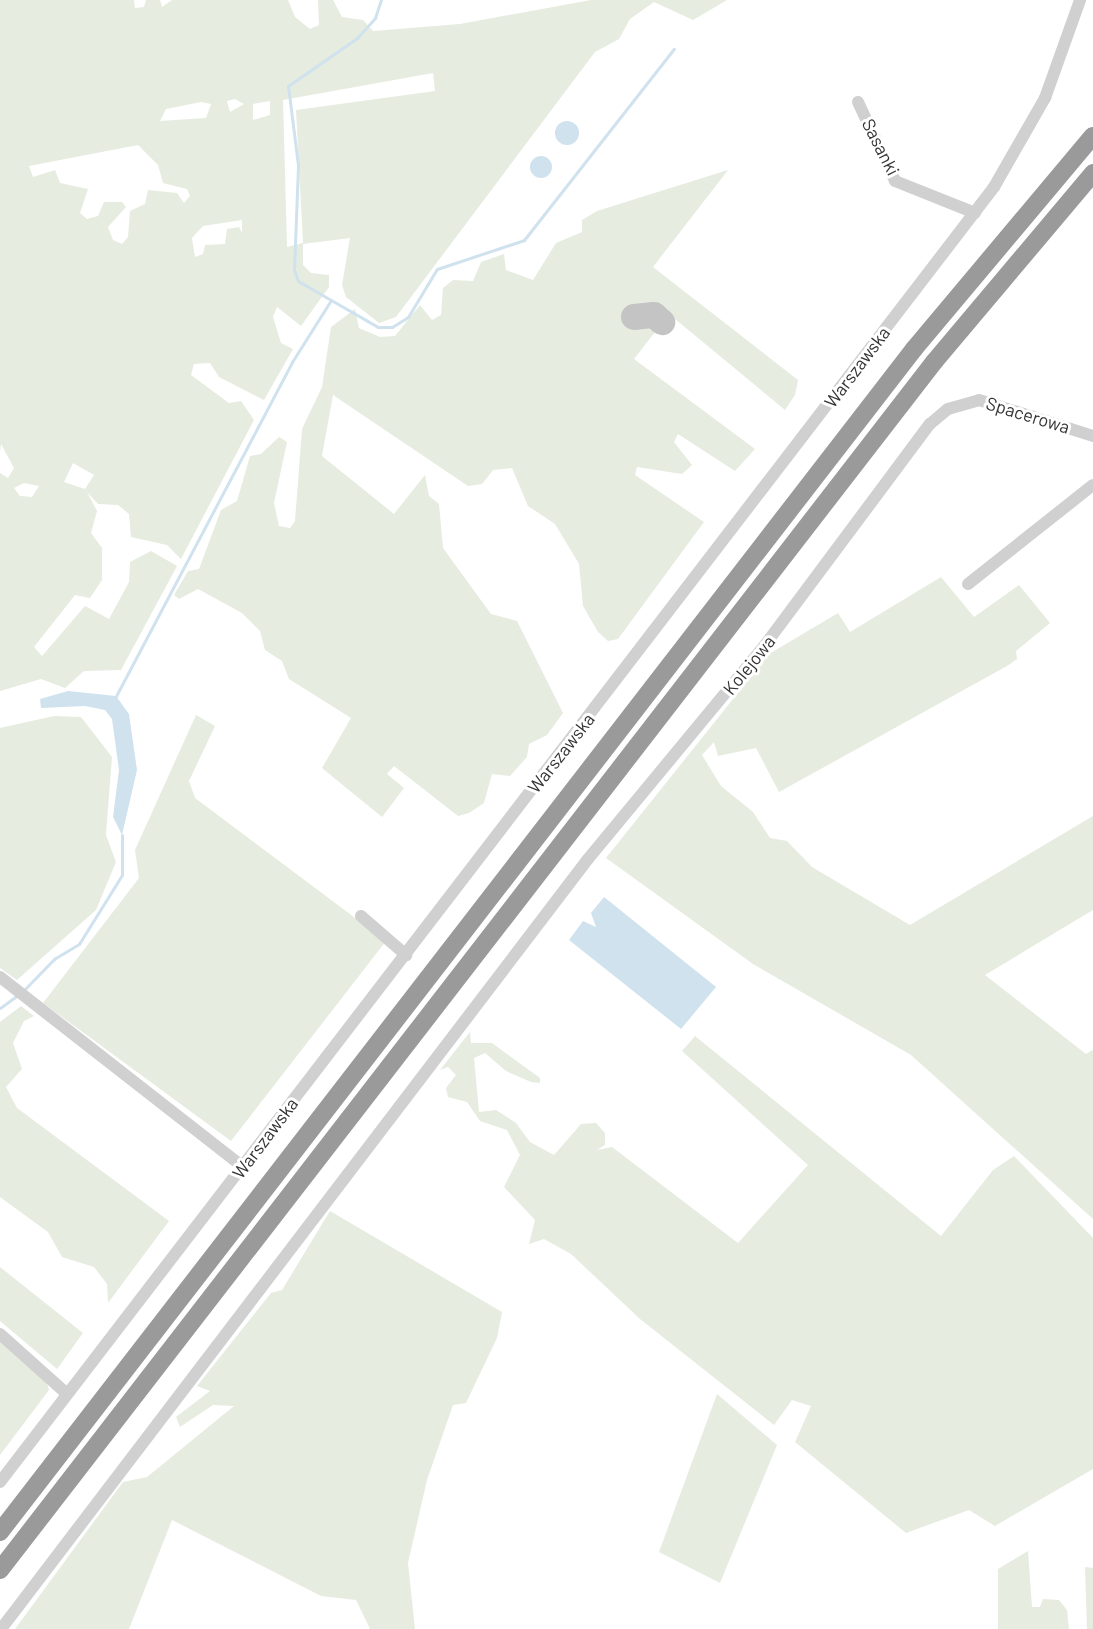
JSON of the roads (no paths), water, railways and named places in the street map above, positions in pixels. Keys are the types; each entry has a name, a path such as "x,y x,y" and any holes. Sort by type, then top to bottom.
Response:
{"highway":[{"path":"0,1532 914,349 1093,136"},
{"path":"0,1570 934,362 1093,173"}],"street":[{"name":"Warszawska","path":"0,1482 975,213 1038,114 1080,0"},
{"name":"Sasanki","path":"858,102 895,181 975,213"},
{"name":"Spacerowa","path":"963,402 979,400 1093,436"},
{"name":"Kolejowa","path":"2,1629 535,930 772,636 930,424 963,402"},
{"path":"968,584 1093,485"},
{"path":"361,916 406,955"},
{"path":"0,977 243,1167"},
{"path":"0,1334 67,1394"}],"water":[{"path":"567,121 576,124 579,133 576,142 567,145 558,142 555,133 558,124"},
{"path":"541,156 549,159 552,167 549,175 541,178 533,175 530,167 533,159"},
{"path":"68,691 116,696 129,714 137,770 122,835 113,817 119,770 112,719 105,710 85,706 41,708 40,699"},
{"path":"604,897 716,987 681,1029 569,940 583,921 596,927 591,913"}],"waterway":[{"path":"331,300 298,281 294,270 298,165 288,86 357,38 375,18 381,0"},
{"path":"116,696 292,362 331,300 378,327 392,327 408,317 437,269 524,240 674,49"},
{"path":"23,991 54,959 79,944 122,875 122,835"},
{"path":"0,1008 18,995"}]}
